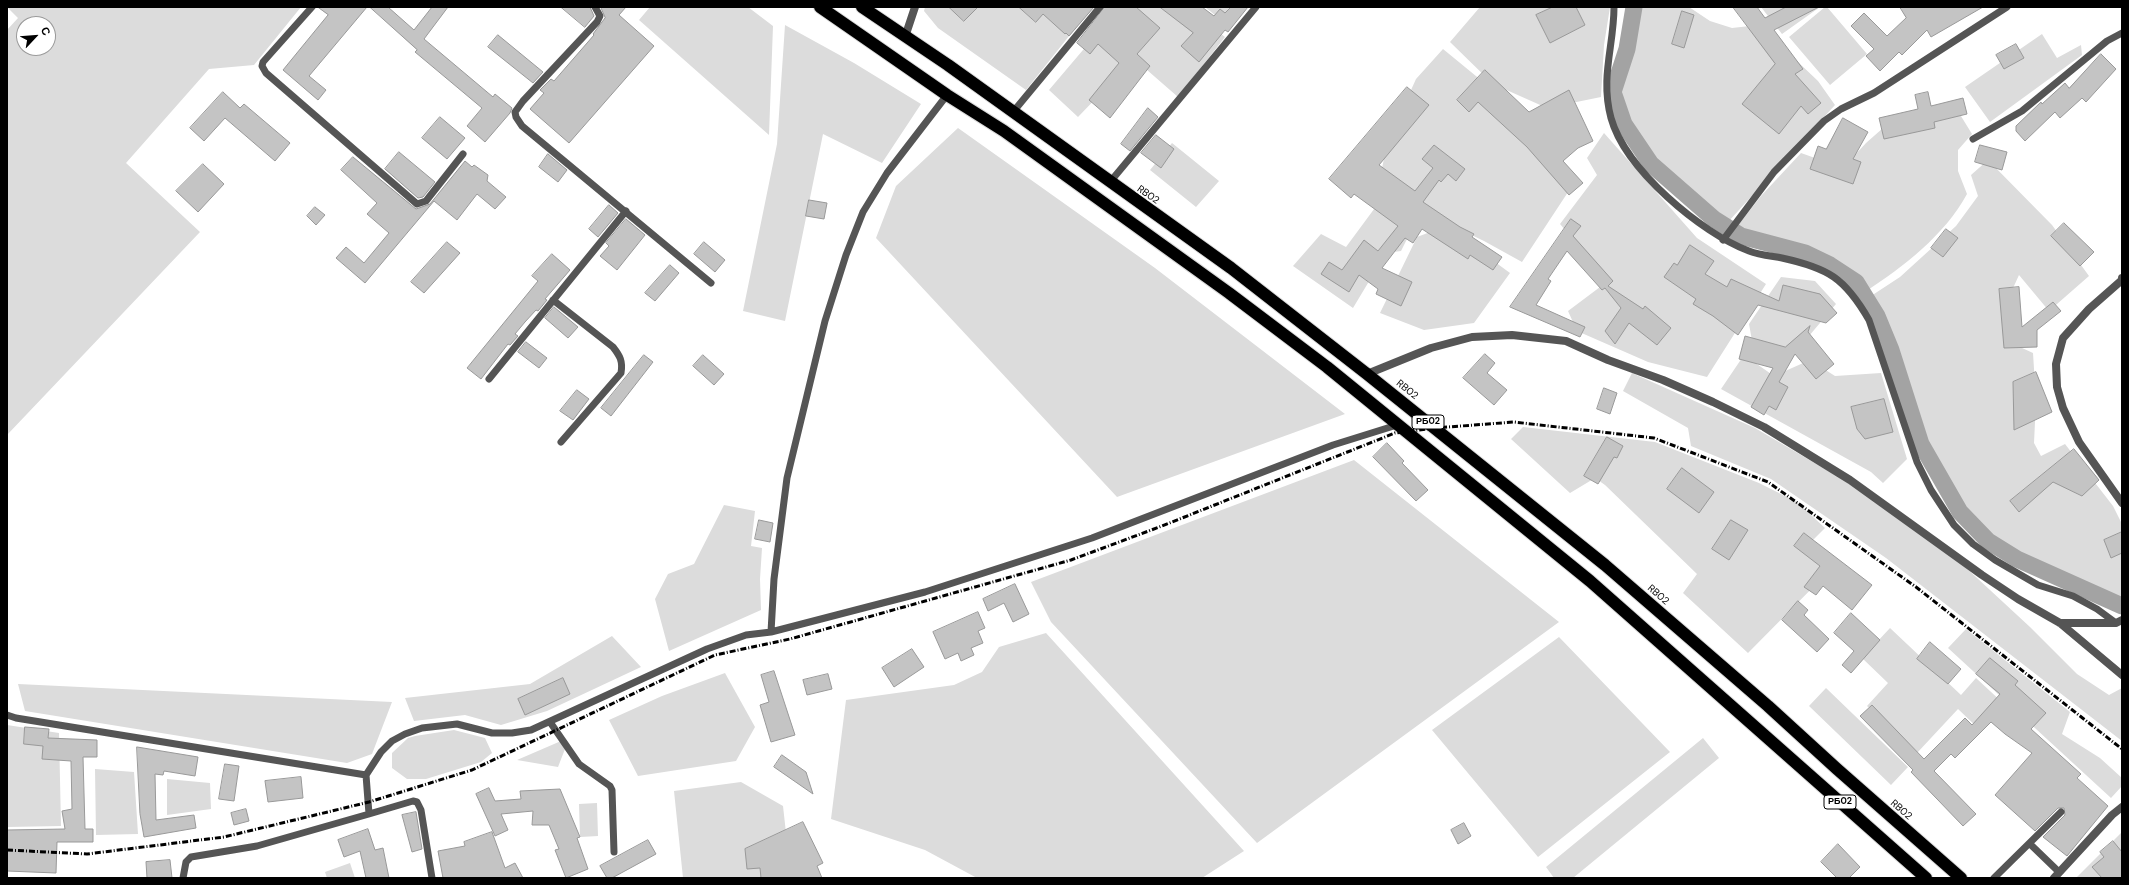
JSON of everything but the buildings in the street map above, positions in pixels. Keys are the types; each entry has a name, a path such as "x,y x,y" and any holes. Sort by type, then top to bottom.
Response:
{"highway":[{"name":"РБ02","path":"820,7 947,96 1004,131 1327,367 1590,581 1926,878"},
{"name":"RB02","path":"862,7 1013,112 1231,268 1368,374 1605,565 1768,706 1961,878"}],"street":[{"path":"905,37 915,7"},
{"path":"2122,279 2089,309 2063,338 2056,364 2057,387 2061,401 2076,436 2122,503"},
{"path":"1368,374 1431,348 1472,337 1512,335 1566,341 1608,360 1663,380 1764,427 1850,480 1994,583 2060,623 2122,675"},
{"path":"2060,623 2119,622"},
{"path":"2057,875 2112,815 2122,807"}],"lane":[{"path":"312,7 263,62 262,66 266,74 417,204 426,201 464,154"},
{"path":"595,7 600,16 597,22 514,112 522,126 711,283"},
{"path":"1013,112 1100,7"},
{"path":"1110,182 1256,7"},
{"path":"1614,7 1606,85 1611,117 1617,136 1636,165 1656,186 1688,214 1723,240 1751,252 1806,264 1823,270 1841,280 1858,301 1869,320 1917,462 1931,490 1954,526 1973,544 1995,560 2038,585 2073,596 2097,608 2119,622"},
{"path":"1723,240 1733,224 1774,172 1832,114 1874,93 2007,7"},
{"path":"1973,138 2022,111 2107,41 2122,33"},
{"path":"771,632 774,579 787,478 826,321 846,255 863,212 887,173 947,96"},
{"path":"489,379 626,211"},
{"path":"553,300 612,347 621,357 622,366 621,373 561,442"},
{"path":"369,814 366,775 381,752 392,741 422,728 457,724 492,733 512,733 531,730 707,648 746,636 771,632 925,592 1084,540 1333,445 1397,425"},
{"path":"7,714 16,718 366,775"},
{"path":"550,722 579,764 610,786 612,790 614,852"},
{"path":"183,878 186,862 191,857 257,846 413,801 417,802 421,810 432,878"},
{"path":"1994,878 2061,812"},
{"path":"2030,844 2057,875"}],"shaded area":[{"path":"7,7 301,7 254,65 209,69 126,163 200,232 7,435 7,30 16,20 16,56 56,56 56,16 16,16"},
{"path":"650,7 748,7 773,26 769,135 639,20"},
{"path":"925,7 1076,7 1085,16 1026,90 938,28 924,11"},
{"path":"1120,7 1188,7 1225,37 1178,97 1100,29"},
{"path":"1205,7 1241,7 1226,24"},
{"path":"1480,7 1610,7 1604,45 1601,97 1547,108 1493,84 1450,42"},
{"path":"1638,7 1689,7 1710,21 1732,28 1759,25 1818,81 1835,105 1728,222 1655,163 1628,123 1619,90 1631,48"},
{"path":"1761,7 1820,7 1782,34"},
{"path":"1825,7 1827,7 1867,54 1830,85 1789,37"},
{"path":"785,25 854,63 921,104 882,163 823,134 785,321 743,311 777,144"},
{"path":"2042,34 2057,58 2081,45 2082,55 1990,122 1965,87"},
{"path":"1094,37 1130,63 1078,117 1049,90"},
{"path":"1443,49 1493,90 1574,183 1522,262 1484,241 1428,214 1380,177 1388,141 1416,79"},
{"path":"1956,108 1972,134 1958,150 1958,171 1967,194 1958,209 1935,237 1894,272 1865,292 1855,278 1827,259 1793,246 1742,233 1736,228 1761,196 1801,153 1843,168 1866,143 1891,121"},
{"path":"958,128 1155,268 1345,414 1117,497 876,238 896,186"},
{"path":"1604,133 1697,238 1766,284 1707,377 1648,362 1577,331 1568,311 1608,281 1560,224 1597,175 1587,158"},
{"path":"1172,143 1219,181 1196,207 1150,170"},
{"path":"1988,160 2052,225 2089,276 2049,311 2019,275 2009,297 2009,342 2033,353 2036,401 2034,443 2041,456 2065,444 2113,506 2122,524 2122,601 2058,574 2017,553 1997,540 1980,526 1964,509 1955,498 1934,460 1918,419 1891,336 1879,309 1871,296 1900,277 1956,226 1978,196 1971,175"},
{"path":"1380,201 1413,227 1401,251 1386,253 1353,308 1293,266 1321,234 1346,247"},
{"path":"1446,226 1510,273 1474,323 1424,330 1380,313 1417,237"},
{"path":"1781,277 1815,281 1836,304 1798,349 1753,346 1749,324"},
{"path":"1744,355 1774,376 1810,360 1835,376 1881,373 1907,459 1883,483 1871,472 1721,389"},
{"path":"1632,373 1755,428 1847,482 1950,553 2030,627 2077,674 2109,695 2122,688 2122,741 1886,558 1771,479 1691,446 1688,428 1623,391"},
{"path":"1523,427 1655,442 1759,483 1797,502 1825,528 1809,544 1833,567 1748,653 1683,593 1697,574 1605,485 1595,478 1570,493 1511,439"},
{"path":"1354,460 1559,622 1257,843 1051,622 1031,582"},
{"path":"724,505 755,511 751,546 762,548 760,579 761,610 669,651 655,599 668,574 694,564"},
{"path":"1890,628 1961,695 1976,678 2004,704 1980,730 1958,709 1917,753 1867,706 1888,683 1862,658"},
{"path":"1966,629 2070,712 2062,734 2100,758 2122,778 2122,786 2111,798 1948,648"},
{"path":"1046,633 1244,851 1202,878 977,878 925,850 831,819 846,700 954,685 982,672 999,647"},
{"path":"612,636 641,667 547,711 501,725 465,715 414,721 405,698 530,684"},
{"path":"1559,637 1670,752 1538,857 1432,730"},
{"path":"725,673 755,727 736,761 638,776 609,720 662,696"},
{"path":"18,684 392,702 372,754 347,763 25,711"},
{"path":"1826,688 1908,767 1891,785 1809,706"},
{"path":"7,725 59,733 61,826 7,827"},
{"path":"454,730 485,738 492,753 481,762 426,779 407,779 392,768 392,753 408,738"},
{"path":"1703,738 1719,758 1573,878 1554,878 1546,867"},
{"path":"561,741 565,749 558,767 517,760"},
{"path":"95,769 134,772 138,834 96,835"},
{"path":"167,779 210,783 211,809 167,815"},
{"path":"741,782 783,806 791,878 683,878 674,791"},
{"path":"597,803 598,836 580,837 579,804"},
{"path":"2122,832 2122,878 2076,878"},
{"path":"350,863 355,878 327,878 325,872"}],"waterway":[{"path":"1634,7 1627,49 1613,92 1624,124 1651,164 1714,219 1741,236 1805,253 1830,265 1856,282 1877,316 1891,350 1921,444 1960,512 1988,541 2017,559 2122,606"}],"railway":[{"path":"7,850 87,854 224,837 369,802 472,770 715,655 790,639 1071,560 1162,526 1395,433 1435,428 1514,422 1654,438 1768,482 1916,587 2122,749"}]}
